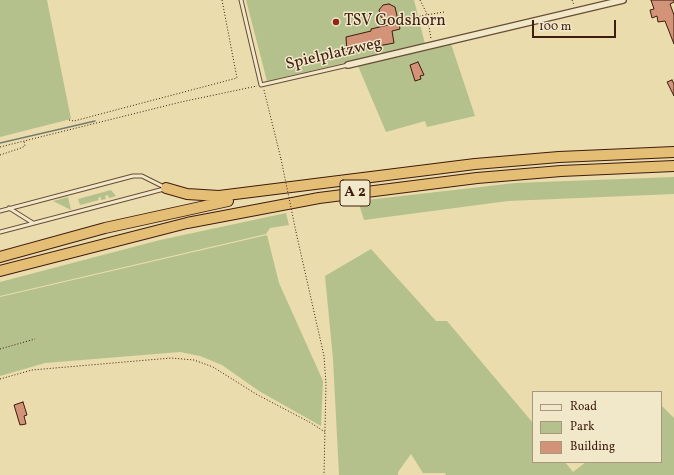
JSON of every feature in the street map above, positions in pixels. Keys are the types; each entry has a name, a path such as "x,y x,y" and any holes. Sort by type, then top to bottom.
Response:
{"highway":[{"name":"A 2","path":"0,257 169,213 291,188 475,164 559,157 674,152"},
{"name":"A 2","path":"0,271 187,223 319,198 477,178 560,171 674,166"},
{"path":"166,188 187,194 219,196 291,188"}],"street":[{"name":"Spielplatzweg","path":"348,65 623,0"}],"lane":[{"path":"241,0 261,85"},
{"name":"Spielplatzweg","path":"261,85 348,65"},
{"path":"0,211 133,176 142,176 166,188"},
{"path":"0,232 166,188"},
{"path":"9,208 32,223"}],"path":[{"path":"69,120 74,121 237,78 222,0"},
{"path":"420,0 427,14 432,45"},
{"path":"404,25 427,14 444,12"},
{"path":"0,147 181,102 261,85 265,92 281,159 324,356 326,384 324,475"},
{"path":"0,155 21,148 24,146 24,141"},
{"path":"0,349 35,339"},
{"path":"0,379 32,370 171,358 194,360 213,367 256,394 312,423 325,432"}],"green space":[{"path":"0,0 47,0 71,119 0,137"},
{"name":"TSV Godshorn","path":"246,0 414,0 425,44 267,81"},
{"path":"451,44 475,116 427,127 425,121 386,132 358,66"},
{"path":"674,177 674,194 508,201 364,220 358,201 515,183"},
{"path":"111,190 116,196 109,198 108,195 105,196 106,199 101,200 101,197 98,198 99,200 80,205 78,199"},
{"path":"68,197 71,210 53,201"},
{"path":"286,213 289,225 270,228 266,234 0,296 0,282 160,240"},
{"path":"267,235 279,283 323,381 321,426 259,391 222,365 200,356 180,352 45,363 0,376 0,297"},
{"path":"371,249 436,321 447,321 532,422 532,463 566,463 573,472 585,463 662,463 662,406 674,418 674,475 446,475 445,473 423,473 411,454 398,472 398,475 339,475 333,359 325,276"}],"building":[{"path":"651,0 674,0 674,2 670,4 674,15 674,44 665,21 658,22 657,16 652,18 650,10 654,9"},
{"path":"389,4 395,7 400,29 392,31 394,43 347,52 346,37 392,24 381,17 379,10 383,5"},
{"path":"418,62 424,75 420,76 421,79 415,81 410,65"},
{"path":"672,80 674,84 674,96 667,82"},
{"path":"23,402 27,415 24,416 26,424 20,425 14,405"}],"waterway":[{"path":"0,143 95,121"}],"place":[{"name":"TSV Godshorn","path":"336,22"}]}
